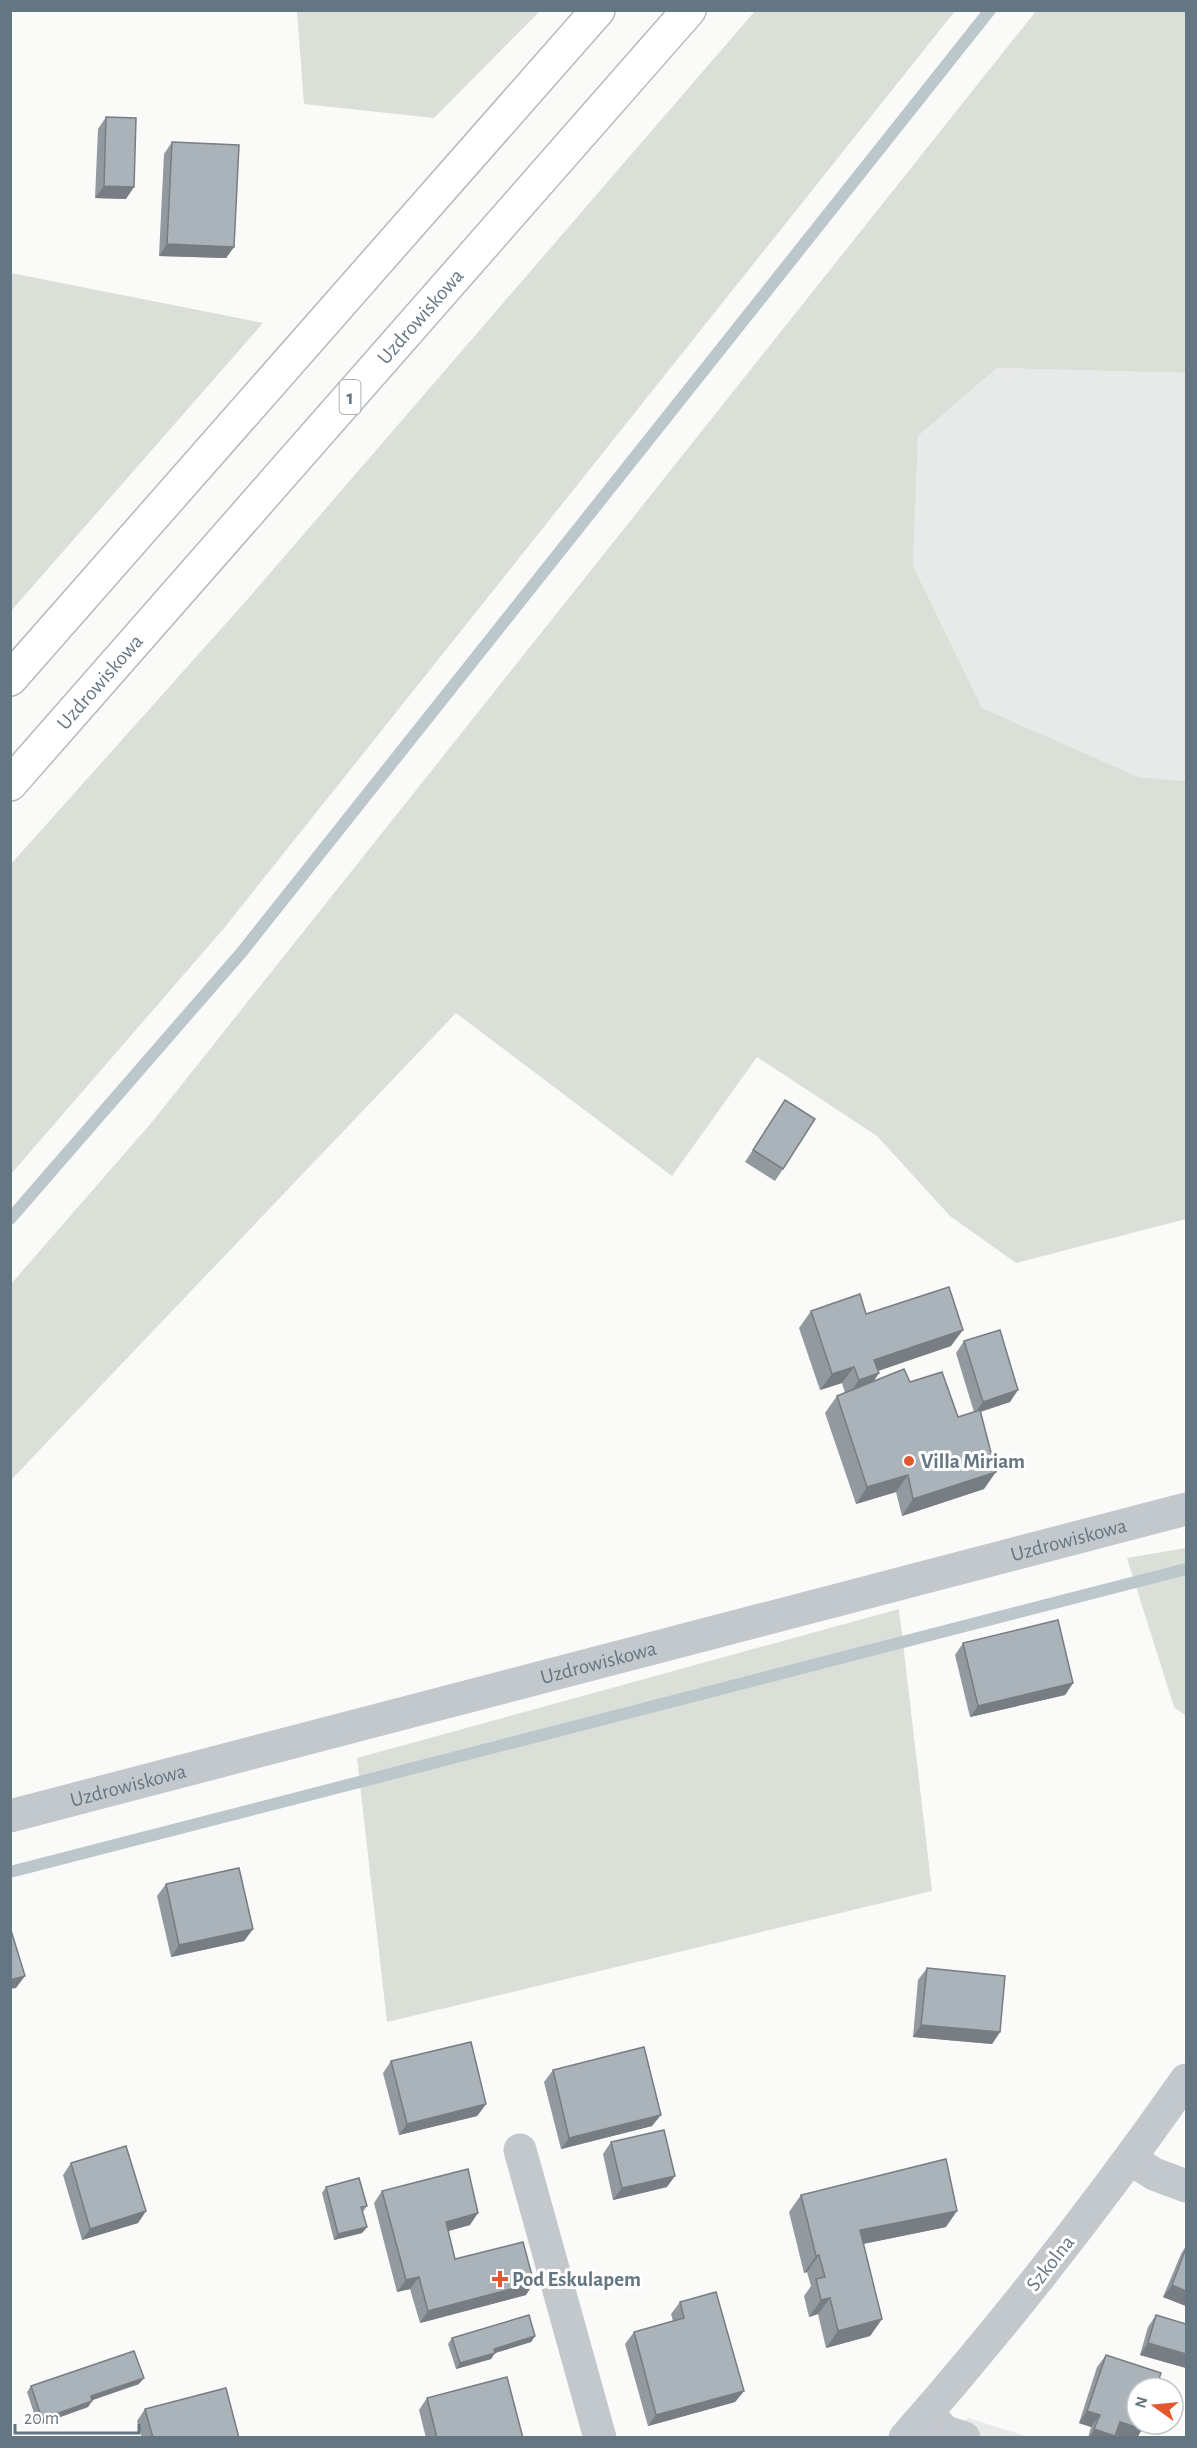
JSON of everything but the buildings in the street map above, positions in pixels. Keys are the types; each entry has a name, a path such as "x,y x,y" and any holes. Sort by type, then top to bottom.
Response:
{"main road":[{"path":"10,679 598,10"},
{"name":"Uzdrowiskowa","path":"10,784 689,10"}],"street":[{"name":"Uzdrowiskowa","path":"10,1816 1186,1509"},
{"name":"Szkolna","path":"915,2426 987,2341 1131,2159 1186,2080"},
{"path":"520,2150 600,2438"},
{"path":"1131,2159 1154,2174 1186,2186"},
{"path":"915,2426 964,2438"}],"shaded area":[{"path":"297,11 540,11 434,118 304,104"},
{"path":"755,11 955,11 225,927 11,1174 11,864 246,601"},
{"path":"1036,11 1186,11 1186,373 997,368 918,436 913,566 982,708 1139,777 1186,781 1186,1219 1016,1263 950,1216 877,1136 757,1057 672,1176 456,1013 11,1480 11,1284 152,1122"},
{"path":"10,273 263,323 11,611"},
{"path":"997,368 1186,373 1186,781 1139,777 982,708 913,566 918,436"},
{"path":"1186,1548 1186,1716 1174,1707 1127,1558"},
{"path":"899,1609 932,1891 387,2022 357,1758"},
{"path":"968,2418 1029,2437 950,2438"}],"waterway":[{"path":"10,1219 241,953 990,10"},
{"path":"10,1872 1186,1569"}],"place":[{"name":"Villa Miriam","path":"909,1461"},
{"name":"Pod Eskulapem","path":"500,2279"}]}
